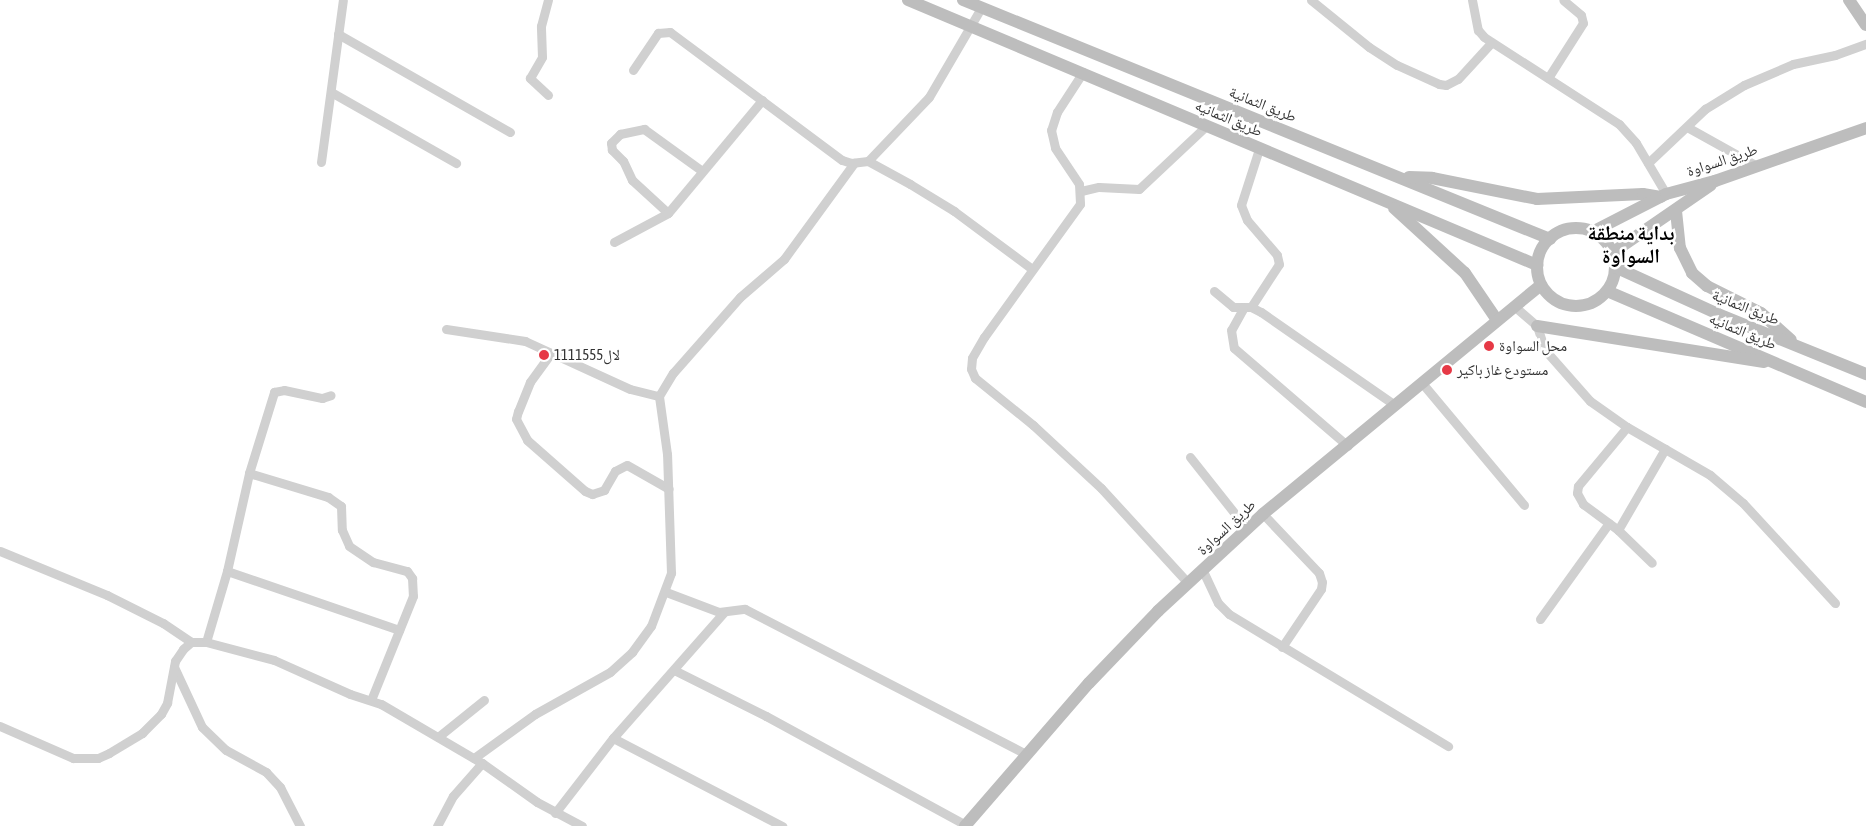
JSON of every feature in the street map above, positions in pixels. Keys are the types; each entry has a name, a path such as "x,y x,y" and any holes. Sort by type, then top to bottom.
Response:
{"street":[{"path":"321,162 343,0"},
{"path":"548,0 541,26 542,57 530,78 548,95"},
{"name":"طريق الثمانيه","path":"908,0 1083,72 1259,149 1537,265"},
{"name":"طريق الثمانية","path":"963,0 1550,238"},
{"path":"1311,0 1369,47 1397,65 1439,84 1446,85 1458,80 1491,43"},
{"path":"1472,0 1478,30 1491,43 1618,124 1648,163 1664,196"},
{"path":"1548,78 1583,23 1581,16 1563,0"},
{"path":"1849,0 1866,25"},
{"path":"868,161 929,97 982,8"},
{"path":"633,70 658,33 670,32 842,160 854,163 868,161 934,198 1032,269"},
{"path":"338,34 510,132"},
{"path":"1648,163 1712,104 1766,74 1866,44"},
{"path":"1083,72 1057,112 1051,130 1055,148 1076,179 1081,191 1080,204 976,348 970,364 972,373 1102,488 1188,583"},
{"path":"331,92 456,164"},
{"path":"614,242 668,213 762,100"},
{"path":"1081,191 1099,187 1139,189 1206,126"},
{"path":"1687,127 1757,166"},
{"name":"طريق السواوة","path":"1592,232 1664,196 1715,181 1866,128"},
{"path":"668,213 632,180 623,161 612,150 611,143 620,134 644,129 702,171"},
{"path":"1259,149 1241,205 1247,220 1277,256 1279,266 1231,330 1234,348 1348,446"},
{"path":"437,826 453,796 478,760 536,714 610,672 642,640 666,592 671,573 669,489 660,396 674,373 740,297 784,259 854,163"},
{"path":"1400,177 1432,178 1482,190 1537,199 1643,194 1664,196"},
{"path":"1612,253 1676,211 1715,181"},
{"path":"1387,201 1465,273 1498,320"},
{"path":"1676,211 1680,248 1692,273 1707,286 1761,313 1797,345"},
{"path":"1570,229 1592,232 1607,244 1612,253 1615,267 1607,291 1592,303 1572,306 1554,299 1541,285 1537,265 1541,251 1550,238 1570,229"},
{"name":"طريق الثمانية","path":"1615,267 1718,314 1866,374"},
{"name":"طريق السواوة","path":"965,825 1122,647 1188,583 1263,514 1348,446 1541,285"},
{"path":"1214,291 1232,307 1247,307 1395,405"},
{"name":"طريق الثمانيه","path":"1607,291 1866,402"},
{"path":"1514,306 1536,326 1542,345 1564,375 1590,401 1627,427 1694,463 1743,503 1835,603"},
{"path":"1536,326 1782,366"},
{"path":"446,329 514,338 630,389 660,396"},
{"path":"551,353 530,382 518,411 516,419 527,440 585,491 592,494 604,490 615,471 627,465 669,489"},
{"path":"1422,383 1524,505"},
{"path":"206,642 227,571 249,473 274,392 284,390 322,398 331,394"},
{"path":"1627,427 1576,489 1583,504 1618,530 1652,564"},
{"path":"1618,530 1665,449"},
{"path":"1190,456 1247,530"},
{"path":"249,473 337,500 343,512 343,536 350,546 374,562 410,574 414,588 400,630 371,700"},
{"path":"1263,514 1319,573 1322,582 1321,589 1282,647"},
{"path":"1540,619 1609,523"},
{"path":"0,551 107,594 163,623 191,642 206,642 274,660 371,700 478,760 555,813 582,826"},
{"path":"227,571 400,630"},
{"path":"1203,571 1222,608 1282,647 1448,746"},
{"path":"666,592 711,610 724,612 745,609 1026,754"},
{"path":"555,813 613,738 724,612"},
{"path":"0,726 73,758 98,758 142,733 161,714 167,703 174,668 183,649 191,642"},
{"path":"174,668 202,728 226,750 266,772 280,787 300,826"},
{"path":"674,670 766,716 965,825"},
{"path":"438,737 484,700"},
{"path":"613,738 782,826"}],"place":[{"name":"محل السواوة","path":"1489,346"},
{"name":"1111555لال","path":"544,355"},
{"name":"مستودع غاز باكير","path":"1447,370"}],"district":[{"name":"بداية منطقة السواوة","path":"1631,244"}]}
